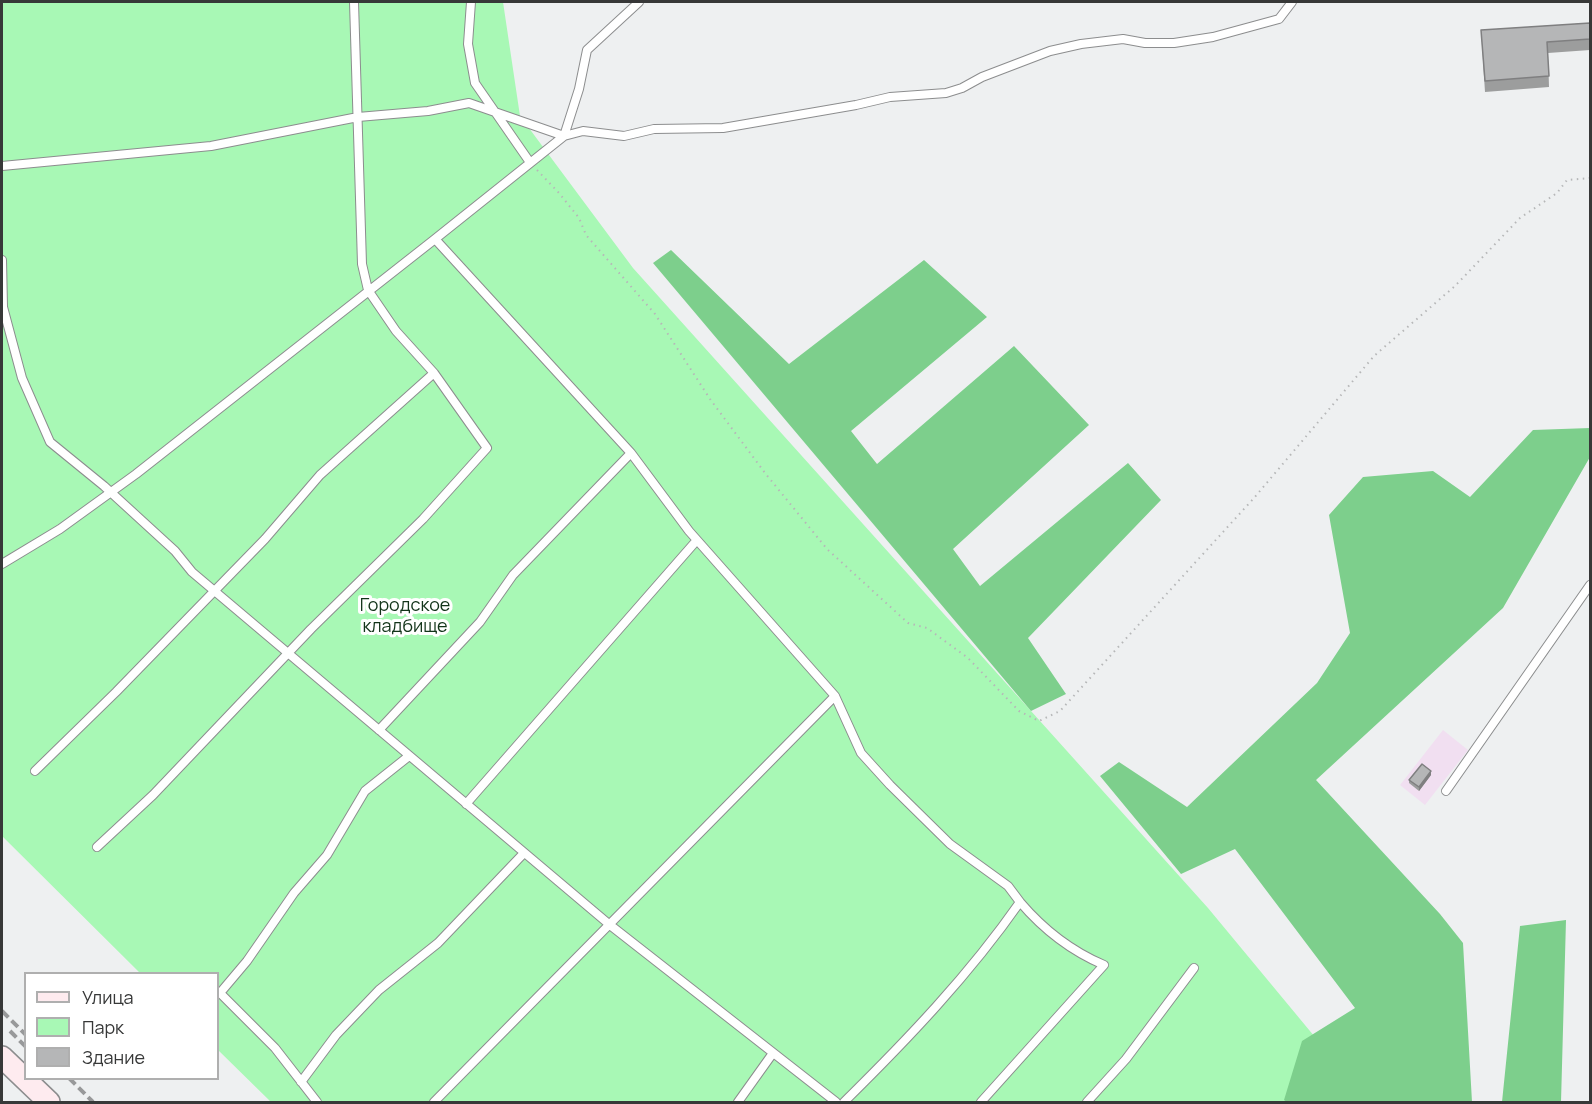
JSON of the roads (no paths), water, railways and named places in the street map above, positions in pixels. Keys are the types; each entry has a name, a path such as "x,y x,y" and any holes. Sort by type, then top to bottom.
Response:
{"street":[{"path":"2,1057 24,1078"},
{"path":"26,1080 49,1102"}],"lane":[{"path":"97,847 153,795 288,653 423,519 488,448 434,373 396,331 368,291 362,264 354,2"},
{"path":"471,2 468,44 475,83 529,161"},
{"path":"564,136 579,89 586,51 639,2"},
{"path":"2,564 60,529 111,492 435,239 529,161 564,136 583,131 624,136 654,129 723,128 890,97 946,93 1050,51 1123,39 1145,43 1174,44 1213,37 1279,19 1292,2"},
{"path":"2,166 211,146 358,117 428,111 469,103 564,136"},
{"path":"435,239 631,453 697,540 835,696 861,753 868,761 950,844 1008,886 1038,923 1087,958 1104,964 981,1102"},
{"path":"2,260 2,308 22,378 50,442 111,492 175,551 192,572 609,925 836,1102"},
{"path":"35,771 116,692 265,539 320,475 434,373"},
{"path":"379,730 480,622 513,575 631,453"},
{"path":"466,804 697,540"},
{"path":"1446,792 1590,585"},
{"path":"434,1102 835,696"},
{"path":"317,1102 275,1048 220,993 247,961 294,893 327,855 365,791 409,756"},
{"path":"301,1082 336,1035 379,990 438,943 524,853"},
{"path":"844,1102 912,1034 1000,931 1020,902"},
{"path":"1087,1102 1126,1059 1194,968"},
{"path":"738,1102 773,1053"}],"railway":[{"path":"2,1011 24,1033"},
{"path":"10,1031 24,1045"},
{"path":"71,1080 93,1102"}],"park label":[{"name":"Городское кладбище","path":"405,616"}]}
